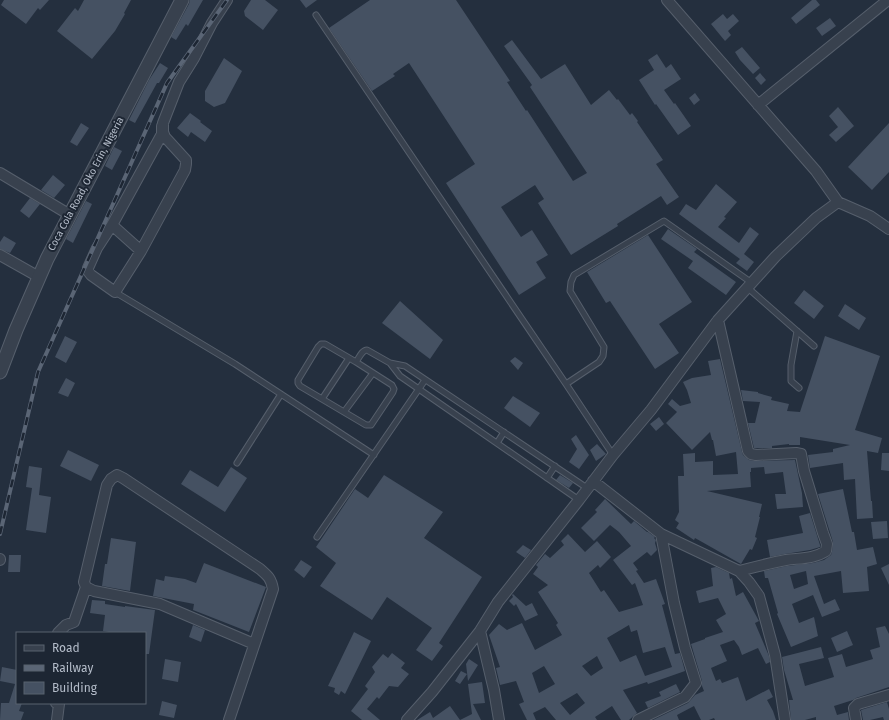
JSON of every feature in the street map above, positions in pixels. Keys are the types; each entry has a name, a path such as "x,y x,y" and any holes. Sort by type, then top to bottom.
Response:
{"street":[{"name":"Coca Cola Road, Oko Erin, Nigeria","path":"0,372 16,330 47,260 182,0"},
{"path":"163,123 163,132 165,137 186,160 185,170 141,251 115,292 91,276 88,272 88,268 96,248 112,225 162,134 163,123 179,82 194,58 212,23 227,0"},
{"path":"667,0 816,171 838,202 870,216 889,229"},
{"path":"758,105 888,0"},
{"path":"0,173 70,214"},
{"path":"407,720 432,692 480,631 498,602 613,455 651,410 718,320 776,256 816,218 838,202"},
{"path":"112,225 141,251"},
{"path":"0,255 39,277"},
{"path":"718,320 748,450 751,454 756,455 801,454 804,471 827,544 826,551 822,554 812,557 786,560 739,571"},
{"path":"59,632 66,625 74,622 86,587 84,582 107,485 111,479 117,475 130,482 260,569 272,582 273,589 229,720"},
{"path":"590,484 661,534 739,571 749,582 759,596 775,655 785,720"},
{"path":"638,720 685,697 696,683 683,641 674,603 661,534"},
{"path":"86,587 94,591 160,604 254,644"},
{"path":"480,631 494,690 499,720"},
{"path":"856,720 854,708 858,704 889,695"},
{"path":"57,720 59,704"}],"lane":[{"path":"316,15 613,455"},
{"path":"566,384 599,362 603,356 604,347 570,291 571,282 574,275 664,221 750,285 814,346"},
{"path":"115,292 235,364 374,455"},
{"path":"797,331 791,365 791,381 799,388"},
{"path":"321,344 325,344 356,362 392,385 394,389 371,425 366,425 300,386 298,383 298,380 321,344"},
{"path":"356,362 362,352 368,350 390,363 405,366 555,466 590,484"},
{"path":"322,399 349,358"},
{"path":"390,363 400,376 579,500"},
{"path":"344,412 373,373"},
{"path":"317,537 425,380"},
{"path":"237,463 282,394"},
{"path":"497,443 504,432"},
{"path":"547,478 555,466"}],"building":[{"path":"4,0 49,0 40,10 38,8 26,24 1,5"},
{"path":"84,0 131,0 115,31 92,59 57,31 75,8 78,11"},
{"path":"190,0 203,0 188,26 186,24 176,40 171,37"},
{"path":"251,0 265,0 278,10 263,30 245,16 244,11"},
{"path":"300,0 317,0 306,8"},
{"path":"370,0 456,0 510,81 507,82 573,181 587,173 530,87 532,85 504,46 512,40 541,79 565,64 591,105 609,90 630,115 632,113 638,121 637,122 663,160 656,164 679,197 667,205 661,196 617,224 618,226 571,255 538,203 544,199 535,185 501,207 521,237 532,230 548,255 536,262 546,278 519,295 446,183 475,164 409,63 393,74 395,76 372,91 329,28"},
{"path":"812,0 816,0 820,5 796,24 791,18"},
{"path":"723,14 727,19 733,14 739,21 728,31 731,35 725,41 711,24"},
{"path":"830,18 836,26 822,36 816,28"},
{"path":"742,47 760,68 753,74 735,52"},
{"path":"657,54 666,68 671,64 681,79 664,90 691,126 678,135 656,104 655,105 639,80 654,70 648,60"},
{"path":"224,58 242,71 225,103 214,107 205,101 205,91"},
{"path":"160,63 168,68 159,83 157,83 135,123 129,120 149,80"},
{"path":"760,73 766,80 761,85 755,78"},
{"path":"695,93 700,100 694,105 689,98"},
{"path":"838,107 854,126 836,142 829,135 838,127 829,116"},
{"path":"190,113 212,131 205,142 191,132 188,137 177,128"},
{"path":"81,123 89,128 77,146 70,142"},
{"path":"889,123 889,172 872,190 848,167"},
{"path":"114,147 122,151 112,170 105,166"},
{"path":"53,175 65,185 54,198 41,190"},
{"path":"716,184 737,202 724,217 726,218 718,227 739,243 750,227 759,234 744,254 754,262 747,271 736,263 740,259 679,214 686,204 696,210"},
{"path":"30,198 40,204 29,218 20,211"},
{"path":"86,201 92,204 73,243 66,239"},
{"path":"668,229 697,249 694,252 736,282 726,295 688,268 693,261 661,239"},
{"path":"648,235 692,302 659,324 679,353 655,369 610,301 606,303 587,272"},
{"path":"4,236 16,243 10,253 0,249 0,242"},
{"path":"804,290 824,306 814,319 794,303"},
{"path":"400,301 443,340 430,359 382,323"},
{"path":"845,304 866,318 859,330 838,316"},
{"path":"65,336 77,342 66,363 55,357"},
{"path":"825,336 880,356 855,430 882,438 878,453 867,451 873,518 857,519 855,479 844,480 843,463 810,468 808,455 833,452 833,449 850,445 800,437 800,445 789,444 772,446 772,448 754,448 748,423 755,423 760,402 743,401 741,390 758,392 772,397 771,400 789,404 787,411 800,412"},
{"path":"515,357 523,363 518,370 510,361"},
{"path":"720,359 743,455 749,460 755,461 795,460 802,493 803,507 777,509 775,494 786,494 783,472 765,474 764,467 751,468 751,487 707,491 762,504 755,537 757,538 752,550 750,549 741,564 695,538 694,540 676,528 679,523 675,520 679,512 678,476 684,476 683,454 695,453 695,462 713,461 713,475 738,474 736,452 716,456 710,432 692,450 666,423 677,412 668,404 672,399 680,406 691,403 683,382 692,378 711,375 708,361"},
{"path":"66,378 75,383 68,397 58,393"},
{"path":"513,396 540,413 530,427 504,408"},
{"path":"659,417 664,424 656,431 650,424"},
{"path":"576,435 589,455 579,469 569,462 577,449 571,439"},
{"path":"597,444 606,454 596,461 590,450"},
{"path":"68,450 99,465 91,481 60,466"},
{"path":"882,453 889,453 889,471 881,470"},
{"path":"29,466 42,468 39,495 51,497 46,533 26,530 32,488 26,487"},
{"path":"231,467 247,478 225,512 181,484 190,470 218,487"},
{"path":"384,475 443,512 424,538 482,577 439,643 443,646 432,661 416,650 432,628 387,597 372,620 320,586 336,563 316,547 355,489 368,498"},
{"path":"560,475 573,483 569,488 556,480"},
{"path":"843,489 857,550 873,547 877,564 867,567 869,591 843,593 841,571 814,576 824,604 835,599 840,610 822,617 813,595 792,604 799,623 814,617 818,636 791,647 777,614 778,613 768,578 765,578 764,571 787,566 813,563 824,560 831,555 833,542 818,494","holes":["806,571 808,584 794,589 790,575"]},
{"path":"605,499 631,524 634,521 655,537 657,550 651,556 647,552 633,563 638,570 636,571 644,583 656,579 665,604 662,605 675,654 680,653 685,671 648,684 647,682 623,690 637,713 629,720 621,720 612,706 595,717 597,720 556,720 545,707 533,713 536,720 527,720 519,704 524,702 516,681 500,685 496,668 500,667 489,635 499,624 507,630 522,623 535,650 562,635 556,625 558,623 538,592 548,585 533,574 538,567 536,565 545,554 550,558 564,545 561,541 568,534 585,552 597,541 611,557 600,568 598,565 589,573 601,592 604,590 619,612 643,605 635,583 632,585 613,560 631,546 619,532 610,525 594,541 581,528 597,512 595,510","holes":["629,625 631,632 637,630 643,653 665,647 672,667 645,676 636,655 620,662 607,638","597,656 603,668 591,676 582,666","544,666 555,684 539,693 532,673","577,693 585,703 570,715 560,703"]},
{"path":"810,513 820,547 770,557 767,540 803,533 799,516"},
{"path":"887,521 888,538 873,539 871,522"},
{"path":"111,538 136,542 130,591 102,586"},
{"path":"523,545 531,550 525,558 516,552"},
{"path":"9,555 21,555 20,572 8,572"},
{"path":"301,560 312,567 304,578 294,570"},
{"path":"204,563 266,587 249,632 193,610 194,604 153,596 156,579 164,581 165,576 185,579 196,583"},
{"path":"889,564 889,585 881,568"},
{"path":"716,567 729,573 730,579 732,578 736,596 743,592 759,621 755,623 769,656 770,662 766,664 758,648 742,655 734,640 720,645 727,661 711,668 716,681 720,679 722,683 738,677 746,701 769,689 773,697 767,700 776,720 715,720 714,718 709,720 701,720 694,706 677,715 679,720 653,720 688,703 695,695 704,691 691,644 723,632 716,620 726,614 718,598 699,603 696,591 713,586 711,568"},
{"path":"513,594 526,606 532,603 538,615 525,621 516,604 514,606 509,601 513,597"},
{"path":"92,600 105,601 105,604 155,610 149,654 146,654 146,632 103,631 105,615 90,613"},
{"path":"193,625 205,630 201,642 189,637"},
{"path":"885,626 889,634 889,687 834,706 837,715 848,712 849,720 816,720 816,717 805,720 791,720 789,700 793,700 784,670 782,657 821,647 824,658 799,664 805,686 834,677 828,658 842,654 846,667 873,659 870,650 880,647 876,628"},
{"path":"847,631 853,645 837,652 831,638"},
{"path":"354,632 371,641 345,694 341,691 339,695 334,692 335,688 328,686"},
{"path":"392,653 405,663 401,668 409,674 398,687 389,686 379,699 377,697 367,709 380,720 362,720 351,711 368,689 365,686 375,672 372,667 383,654 388,658"},
{"path":"165,659 181,662 178,682 162,679"},
{"path":"469,659 478,665 468,681 466,664"},
{"path":"2,667 16,670 16,704 22,704 19,711 24,712 21,720 0,720 1,703 9,703 15,684 0,681"},
{"path":"461,671 467,674 460,684 455,681"},
{"path":"482,682 485,703 473,704 481,720 460,720 472,714 468,684"},
{"path":"676,684 680,692 648,708 645,702 661,696 659,692"},
{"path":"162,701 177,705 174,718 159,715"},
{"path":"887,702 889,709 889,720 884,720 883,717 863,720 861,710"},
{"path":"450,706 460,720 417,720 430,712 433,718"}],"railway":[{"path":"0,534 38,372 167,83 227,0"}]}
